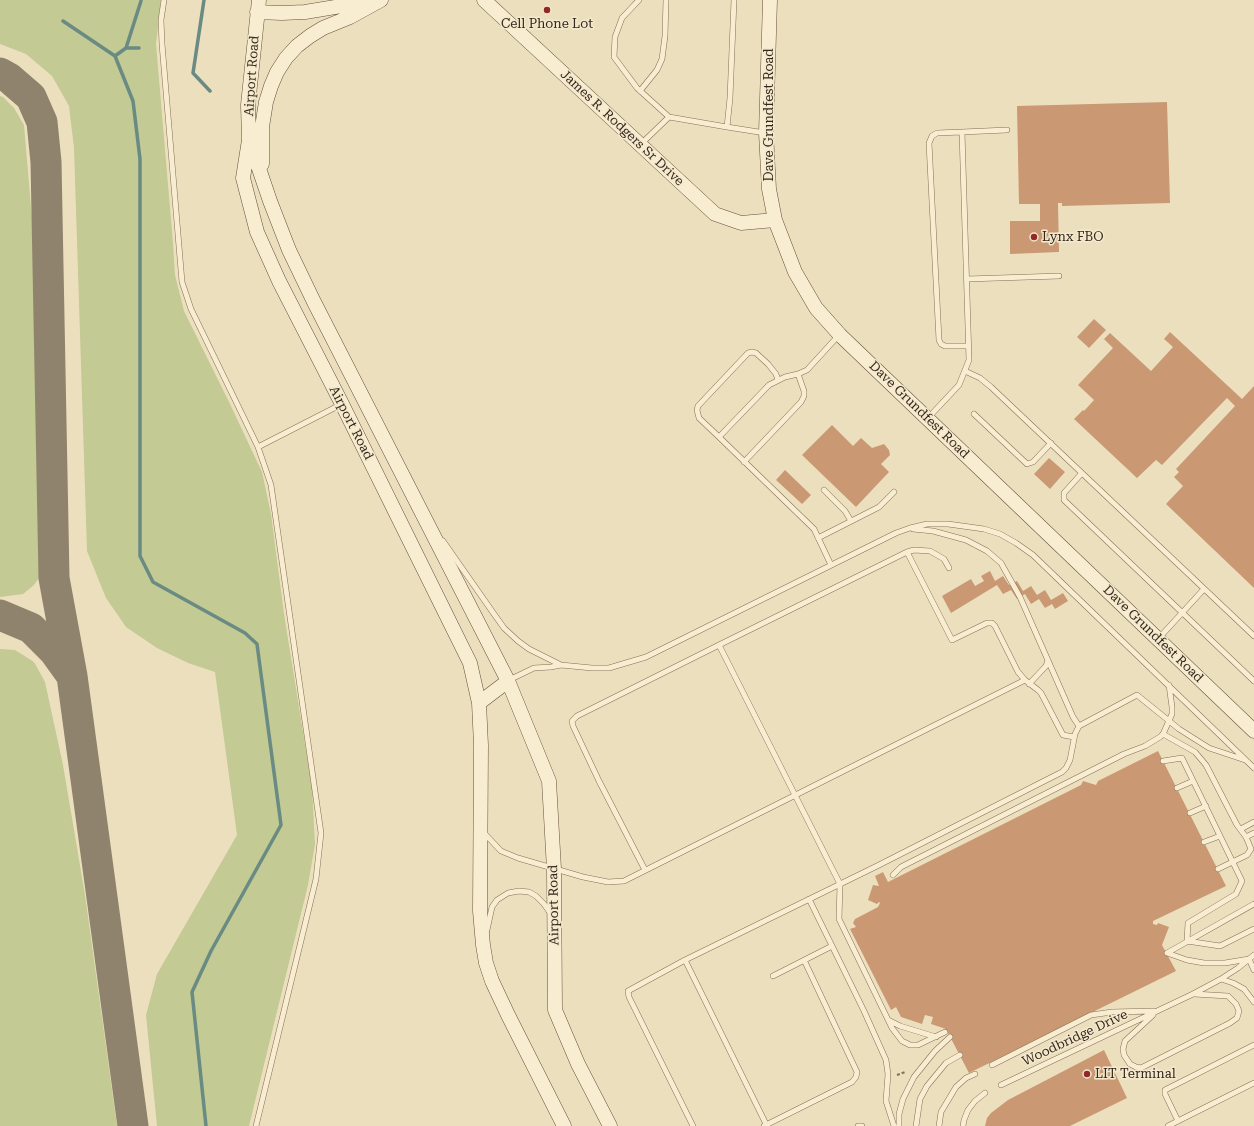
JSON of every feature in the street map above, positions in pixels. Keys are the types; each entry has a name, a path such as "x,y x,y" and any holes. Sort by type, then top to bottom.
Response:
{"main road":[{"path":"258,6 282,13 305,12 354,4 364,0"},
{"path":"262,176 262,132 266,102 270,86 283,63 297,46 310,36 323,28 350,17 381,0"},
{"name":"James R. Rodgers Sr Drive","path":"484,0 715,214 741,223 775,220"},
{"name":"Dave Grundfest Road","path":"770,0 766,133 769,189 775,220 795,272 816,308 840,335 1254,731"},
{"name":"Airport Road","path":"258,6 248,105 249,139 242,178 257,232 279,281 342,404 467,657 476,684 479,703 481,744 480,911 486,963 495,988 564,1126"},
{"name":"Airport Road","path":"249,139 270,201 292,256 508,681 549,781 554,869 556,1010 578,1064 610,1126"},
{"path":"479,703 508,681"}],"lane":[{"path":"164,0 161,20 162,44 182,282 191,309 258,447 271,485 321,833 316,879 256,1126"},
{"path":"639,0 622,18 615,37 614,57 640,91 669,117 727,128 766,133"},
{"path":"640,91 657,70 662,59 665,36 666,0"},
{"path":"727,128 730,98 734,0"},
{"path":"640,145 669,117"},
{"path":"969,346 945,346 941,344 939,340 929,143 932,136 938,133 1007,130"},
{"path":"928,419 959,385 970,360 962,132"},
{"path":"967,280 1059,276"},
{"path":"719,437 762,391 778,380 807,370 840,335"},
{"path":"778,380 776,374 768,364 756,353 752,352 748,354 698,406 697,414 699,418 814,529 831,565"},
{"path":"965,371 987,383 1254,636"},
{"path":"744,462 801,402 804,396 804,391 798,374"},
{"path":"258,447 342,404"},
{"path":"974,414 1027,464 1033,462 1051,443"},
{"path":"1082,473 1064,493 1064,500 1254,681"},
{"path":"824,490 845,511 851,521"},
{"path":"818,538 879,507 894,492"},
{"path":"413,496 504,628 518,641 561,665"},
{"path":"508,681 534,668 561,665 609,668 646,657 896,533 927,524 966,526 984,529 1000,534 1034,555 1254,768"},
{"path":"910,528 933,531 966,540 987,551 1001,562 1013,583 1073,717 1079,726"},
{"path":"645,870 599,781 573,726 572,721 577,716 907,552 914,550 930,551 944,559 949,568"},
{"path":"907,552 952,640 987,623 992,623 995,626 1016,668 1027,682 1041,693 1063,735 1074,737"},
{"path":"1158,638 1204,589"},
{"path":"719,645 794,796 840,884 839,919 888,1020 902,1041 910,1045 918,1045 945,1032"},
{"path":"480,827 489,840 501,851 518,858 583,877 608,882 624,881 1027,682 1046,666 1048,660"},
{"path":"893,875 901,867 1124,754 1146,746 1163,734 1170,722 1172,707 1169,685"},
{"path":"693,1126 629,997 628,991 685,960 1062,772 1070,760 1074,737 1079,726 1137,695 1170,722 1209,748 1246,760"},
{"path":"1163,734 1195,752 1206,765 1237,825 1246,837 1251,849 1247,856 1218,869"},
{"path":"1163,761 1182,758 1242,880 1236,894 1188,923 1187,941"},
{"path":"1177,788 1193,781"},
{"path":"1190,813 1206,806"},
{"path":"1241,829 1254,822"},
{"path":"1246,837 1254,833"},
{"path":"1204,842 1220,836"},
{"path":"483,945 492,907 497,900 508,893 519,891 528,892 536,896 544,904 554,920"},
{"path":"809,899 864,1011 886,1060 888,1074 886,1102 894,1126"},
{"path":"1254,904 1166,952 1187,960 1204,963 1225,963 1249,959 1254,970"},
{"path":"1187,941 1220,946 1254,929"},
{"path":"773,976 832,946"},
{"name":"Woodbridge Drive","path":"1001,1085 1193,994 1222,979 1254,955"},
{"path":"685,960 765,1126 852,1082 856,1077 857,1072 804,960"},
{"path":"1222,979 1244,989 1254,1002"},
{"name":"Woodbridge Drive","path":"1157,1011 1125,1041 1123,1049 1124,1055 1130,1064 1136,1067 1141,1068 1230,1023 1237,1018 1239,1011 1236,1004 1228,996 1193,994"},
{"path":"992,1065 1091,1015 1112,1012 1157,1011"},
{"path":"888,1020 900,1026 936,1037"},
{"path":"899,1126 899,1114 903,1099 914,1077 935,1051 950,1037"},
{"path":"1178,1121 1165,1090 1254,1045"},
{"path":"916,1126 920,1099 927,1086 946,1064 960,1055"},
{"path":"939,1126 941,1112 956,1087 966,1078 975,1074"},
{"path":"1168,1126 1254,1083"},
{"path":"963,1126 968,1110 975,1101 985,1093"}],"path":[{"path":"897,1075 905,1072"}],"green space":[{"path":"0,0 161,0 156,44 175,275 184,311 262,472 271,514 284,614 312,788 315,844 308,885 249,1126 157,1126 146,1015 157,974 237,835 215,672 188,663 157,648 126,627 106,598 87,551 74,148 69,106 52,76 26,54 0,44"},
{"path":"0,96 14,108 24,125 37,277 45,560 41,575 34,585 23,594 0,597"},
{"path":"0,649 15,650 34,662 45,682 63,765 85,895 117,1126 0,1126"}],"building":[{"path":"1167,102 1170,203 1062,206 1062,203 1058,203 1059,252 1010,254 1010,221 1040,221 1040,204 1019,204 1017,106"},
{"path":"1094,319 1106,330 1089,348 1077,337"},
{"path":"1170,332 1242,399 1254,386 1254,588 1166,504 1183,486 1174,477 1179,472 1176,469 1235,406 1227,398 1162,465 1156,460 1137,478 1074,419 1094,400 1078,385 1113,348 1104,339 1110,333 1151,371 1173,347 1164,339"},
{"path":"832,425 853,446 861,438 872,448 884,444 889,450 890,455 881,464 889,472 856,507 802,455"},
{"path":"1049,458 1065,472 1050,489 1034,474"},
{"path":"785,470 811,495 802,504 776,480"},
{"path":"990,571 995,581 1003,576 1009,585 1017,581 1023,591 1031,586 1037,595 1045,590 1051,600 1063,593 1068,601 1055,609 1052,604 1045,608 1039,599 1031,604 1025,594 1017,599 1011,590 1003,594 997,585 951,613 942,596 971,579 975,586 984,581 981,576"},
{"path":"1158,751 1226,886 1153,921 1153,924 1157,925 1158,923 1169,927 1162,945 1176,971 969,1073 946,1029 931,1024 933,1017 925,1015 922,1024 901,1017 896,1007 891,1010 850,929 856,927 853,923 855,919 878,907 880,903 879,902 877,904 868,900 873,885 879,886 875,876 883,872 888,882 1081,785 1083,781 1096,785 1098,781"},
{"name":"LIT Terminal","path":"1104,1050 1127,1098 1070,1126 985,1126 987,1118 991,1113 1008,1100"}],"waterway":[{"path":"204,0 193,73 210,91"},
{"path":"126,48 141,1"},
{"path":"63,21 115,56"},
{"path":"139,48 126,48 115,56 133,101 140,159 140,556 153,582 245,633 257,644 281,825 211,951 192,992 206,1126"}],"taxiway":[{"path":"0,73 9,78 31,97 42,122 46,162 54,578 72,676"},
{"path":"0,615 31,628 54,651 72,676 133,1126"}],"place":[{"name":"Cell Phone Lot","path":"547,10"},
{"name":"Lynx FBO","path":"1034,237"},
{"name":"LIT Terminal","path":"1087,1074"}]}
